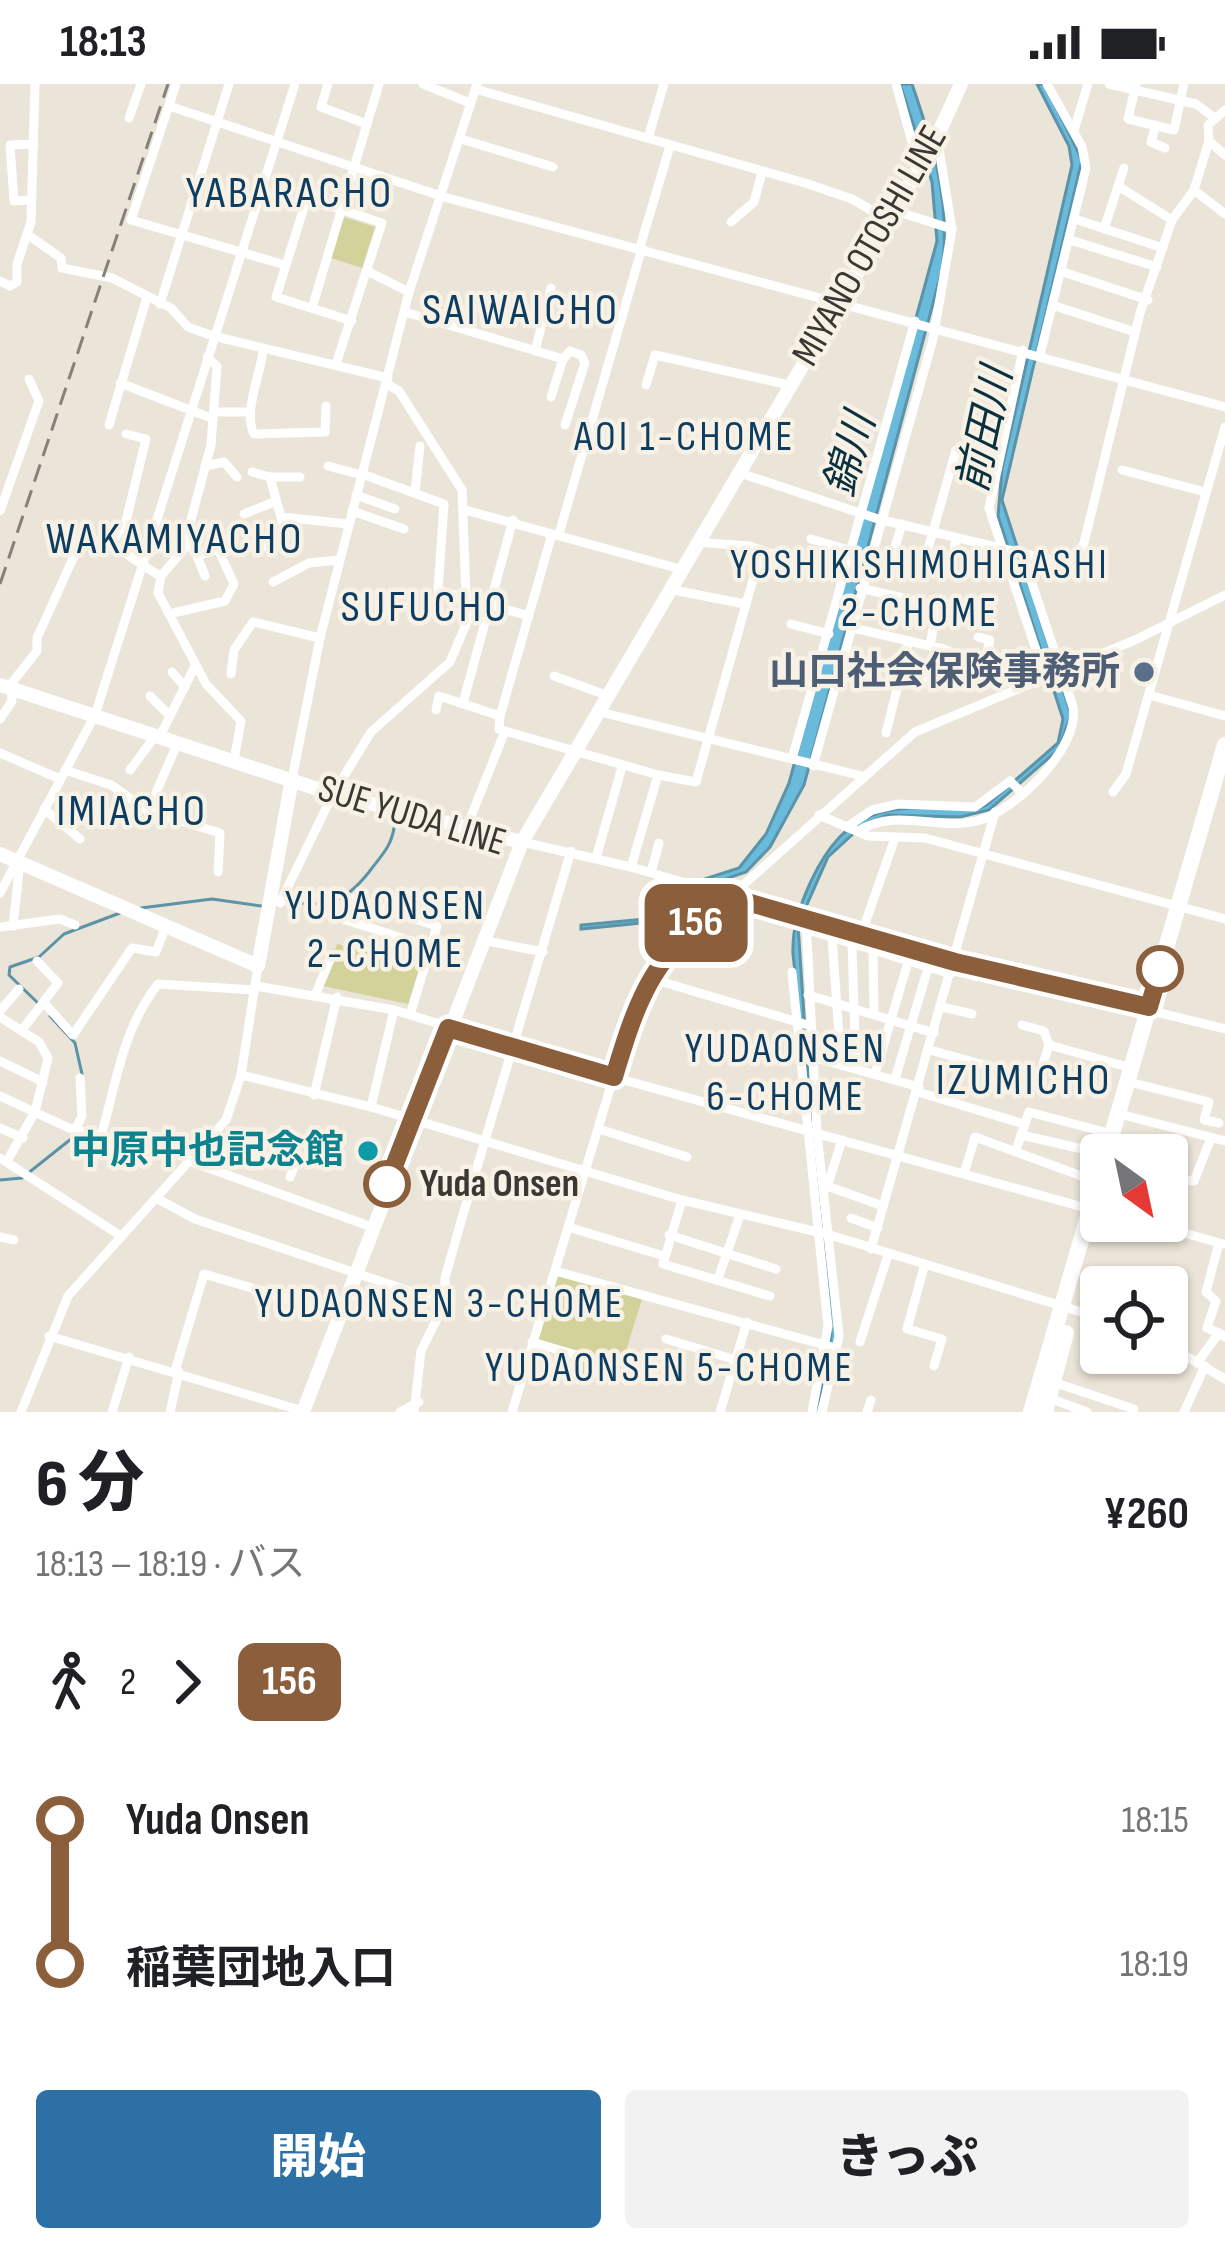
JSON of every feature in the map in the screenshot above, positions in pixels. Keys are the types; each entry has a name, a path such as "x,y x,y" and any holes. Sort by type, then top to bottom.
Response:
{"highway":[{"path":"1112,1134 1154,1009 1225,745"},
{"path":"1182,911 1225,782"},
{"path":"1122,1134 1134,1076"},
{"path":"1031,1412 1086,1242"},
{"path":"1049,1398 1067,1306"}],"main road":[{"name":"MIYANO OTOSHI LINE","path":"522,842 937,138 961,84"},
{"name":"SUE YUDA LINE","path":"7,687 333,794 522,842 412,1118 305,1412"},
{"path":"12,858 258,966 273,904 292,779"}],"street":[{"path":"0,281 10,286 17,282 17,264 28,235 35,84"},
{"path":"129,118 141,84"},
{"path":"176,84 131,220 285,265"},
{"path":"160,304 229,84"},
{"path":"0,893 12,858 94,715 295,84"},
{"path":"328,84 320,107 368,124"},
{"path":"311,308 379,84"},
{"path":"423,84 470,103"},
{"path":"649,139 664,84"},
{"path":"896,84 915,153 923,159"},
{"path":"1040,356 1086,169 1074,130 1047,84"},
{"path":"1054,97 1057,84"},
{"path":"1074,130 1088,84"},
{"path":"1109,84 1196,104 1215,118"},
{"path":"1135,87 1128,118 1174,130 1184,84"},
{"path":"292,779 320,638 409,292 476,87 852,199 890,215 952,229"},
{"path":"169,106 443,197 839,299 1225,407"},
{"path":"737,472 879,519 1005,553 1072,565 1084,543 1135,332 1172,220 1194,190 1210,141 1208,125 1225,110"},
{"path":"1156,125 1151,142 1166,148"},
{"path":"813,766 932,325 952,229 937,138"},
{"path":"460,139 554,167"},
{"path":"1210,141 1225,155"},
{"path":"32,200 14,201 10,146 34,144"},
{"path":"670,146 499,729 571,754 697,782 761,551"},
{"path":"1104,229 1124,168"},
{"path":"731,223 754,202 762,172"},
{"path":"1118,186 1172,220"},
{"path":"1194,190 1225,214"},
{"path":"336,364 352,321 382,223 307,198 276,297 352,321"},
{"path":"1075,219 1163,248"},
{"path":"28,235 61,258 62,268 112,278 171,308 188,327 262,351 336,364 387,381 454,469 465,510 467,622 450,662 371,732 273,904"},
{"path":"1070,240 1157,267"},
{"path":"368,271 409,292"},
{"path":"1063,272 1148,300"},
{"path":"535,351 551,288"},
{"path":"109,425 147,297"},
{"path":"1055,306 1135,332"},
{"path":"405,312 563,359"},
{"path":"792,759 858,512 916,321"},
{"path":"262,351 260,386 249,412 254,434 325,432 326,406"},
{"path":"551,397 570,351 586,363 565,425"},
{"path":"1025,351 996,461 989,508 1045,677"},
{"path":"646,385 655,355 789,386"},
{"path":"207,356 217,366 205,466 186,540 161,576 158,593 214,697 241,721 234,760"},
{"path":"0,511 39,401 29,379"},
{"path":"120,383 190,411 249,412"},
{"path":"1113,792 1126,774 1165,624 1225,427"},
{"path":"111,544 126,521 146,439 126,434"},
{"path":"415,492 420,446"},
{"path":"956,538 951,569 924,563 956,450 996,461"},
{"path":"205,466 224,462 237,477"},
{"path":"419,462 436,463"},
{"path":"328,466 445,506 437,542 438,590 530,616"},
{"path":"1122,470 1205,492"},
{"path":"252,472 300,477"},
{"path":"257,549 286,538 270,477"},
{"path":"356,495 395,509"},
{"path":"244,514 274,502"},
{"path":"465,510 680,569"},
{"path":"352,511 404,530"},
{"path":"280,517 348,524"},
{"path":"463,704 513,520"},
{"path":"889,567 902,524"},
{"path":"0,719 12,701 11,684 37,651 37,638 75,550 86,539 111,544 161,576"},
{"path":"811,539 849,550"},
{"path":"186,540 205,576"},
{"path":"696,542 733,542 841,578"},
{"path":"169,614 225,602 234,584 218,549 196,556"},
{"path":"852,829 886,820 970,822 995,812 1058,758 1075,727 1062,670 1022,556"},
{"path":"273,582 309,563 339,560"},
{"path":"860,588 937,606 930,646"},
{"path":"668,590 745,604"},
{"path":"512,1412 614,1077 649,978 671,946 915,732 1225,595"},
{"path":"232,674 234,650 253,622 320,638"},
{"path":"791,624 829,634"},
{"path":"849,627 943,649 1008,674 1015,688"},
{"path":"978,637 990,640 983,667"},
{"path":"886,734 909,641"},
{"path":"901,671 932,679 943,649"},
{"path":"130,770 158,736 195,666"},
{"path":"172,672 184,687"},
{"path":"554,676 606,694"},
{"path":"1149,695 1225,716"},
{"path":"150,696 170,716"},
{"path":"436,710 439,696 500,716"},
{"path":"596,711 862,776"},
{"path":"466,829 505,731"},
{"path":"148,811 178,742"},
{"path":"0,754 111,785 148,811 220,833 218,872"},
{"path":"596,858 622,767"},
{"path":"632,867 658,775"},
{"path":"852,829 872,810 898,804 975,807 1010,781 1021,792"},
{"path":"44,809 80,839"},
{"path":"871,1249 987,854 995,812"},
{"path":"819,815 852,829 895,838 925,838 1225,919"},
{"path":"856,1070 856,940 895,838"},
{"path":"522,842 572,851 706,889 856,940 873,951 951,974"},
{"path":"650,872 659,843"},
{"path":"400,1412 417,1407 422,1351 445,1303 445,1278 572,851"},
{"path":"12,858 14,926"},
{"path":"353,899 437,926 410,1015"},
{"path":"0,927 60,919 75,925"},
{"path":"343,919 430,947"},
{"path":"803,921 832,937 955,962 1225,1029"},
{"path":"803,921 808,994 802,1026 812,1057 813,1132 825,1186 823,1233"},
{"path":"46,1005 73,1035 132,948 156,952 166,926"},
{"path":"832,937 841,1064"},
{"path":"482,940 543,952"},
{"path":"873,951 874,1014"},
{"path":"316,993 332,955"},
{"path":"22,1030 46,1005 58,983 38,961"},
{"path":"875,1074 908,962"},
{"path":"21,1412 68,1296 226,1120 241,1075 258,966"},
{"path":"896,1079 928,968"},
{"path":"792,972 802,1026 833,1347 822,1412"},
{"path":"649,978 802,1026"},
{"path":"0,1096 75,1130 101,1136 123,1067 125,1034 158,984 316,993 394,1010 513,1049 1080,1206"},
{"path":"19,989 0,1014 47,1052 34,1112 23,1138 4,1159 121,1236"},
{"path":"808,994 934,1033"},
{"path":"314,1095 337,997"},
{"path":"942,1007 972,1014"},
{"path":"371,1107 394,1010"},
{"path":"930,1050 1038,1083 1049,1045 1044,1031 1022,1025"},
{"path":"1049,1045 1209,1102 1204,1120 1219,1123"},
{"path":"812,1057 896,1079 1080,1148"},
{"path":"0,1061 43,1082"},
{"path":"241,1075 412,1118 682,1200 823,1233 1080,1311"},
{"path":"75,1130 82,1116 80,1078"},
{"path":"1080,1169 1016,1155 1029,1112 1112,1134"},
{"path":"1127,1116 1225,1141"},
{"path":"0,1128 23,1138"},
{"path":"598,1129 687,1157"},
{"path":"964,1174 975,1137 1016,1150"},
{"path":"1188,1180 1194,1181 1211,1138"},
{"path":"825,1186 842,1140"},
{"path":"290,1177 298,1156"},
{"path":"189,1161 372,1227"},
{"path":"825,1186 883,1206"},
{"path":"156,1198 195,1220 445,1303"},
{"path":"682,1200 663,1264 770,1296"},
{"path":"718,1279 740,1215"},
{"path":"850,1218 878,1228"},
{"path":"568,1227 664,1256"},
{"path":"1184,1412 1201,1365 1222,1335 1207,1328 1216,1301 1207,1292 1222,1243 1188,1234"},
{"path":"669,1235 776,1270"},
{"path":"0,1237 14,1240"},
{"path":"860,1342 888,1255"},
{"path":"924,1267 907,1329 942,1339 934,1366"},
{"path":"555,1271 833,1347"},
{"path":"170,1412 204,1274 340,1314"},
{"path":"720,1412 747,1322"},
{"path":"49,1336 305,1412"},
{"path":"666,1339 736,1360"},
{"path":"532,1342 583,1357"},
{"path":"812,1412 833,1347"},
{"path":"112,1412 129,1357"},
{"path":"1188,1357 1225,1378"},
{"path":"1049,1398 1134,1408"},
{"path":"1049,1398 1087,1412"},
{"path":"867,1412 871,1400"}],"green space":[{"path":"344,217 375,227 362,268 331,258"},
{"path":"337,944 420,966 408,1004 323,986"},
{"path":"558,1274 643,1296 615,1386 577,1375 583,1357 537,1342"}],"water":[{"path":"900,84 912,84 939,176 942,270 804,785 770,847 746,872 693,890 651,922 581,929 581,925 645,919 692,883 739,868 766,834 789,783 937,241 932,182"},
{"path":"1037,84 1045,84 1082,160 1002,500 1071,714 1059,749 989,810 960,817 887,815 864,824 828,857 798,925 811,1121 837,1335 815,1412 831,1336 793,954 800,908 826,854 860,821 900,809 978,809 988,804 1058,743 1063,719 998,516 1002,469 1072,165 1069,146"}],"waterway":[{"path":"286,901 323,903 351,891 386,849 395,822"},
{"path":"141,908 212,899 261,906"},
{"path":"40,1005 9,975 10,967 39,957 64,934 120,913"},
{"path":"50,1016 75,1043 82,1074"},
{"path":"0,1180 22,1178 76,1135"}],"railway":[{"path":"0,584 168,84"}],"bus line":[{"name":"156","path":"387,1184 448,1028 614,1077 637,1000 660,959 726,896 955,962 1149,1007 1160,969"}],"place":[{"name":"山口社会保険事務所","path":"1144,672"},
{"name":"中原中也記念館","path":"368,1151"},
{"name":"Yuda Onsen","path":"387,1184"}],"district":[{"name":"YABARACHO","path":"290,193"},
{"name":"SAIWAICHO","path":"521,310"},
{"name":"AOI 1-CHOME","path":"685,437"},
{"name":"WAKAMIYACHO","path":"175,539"},
{"name":"YOSHIKISHIMOHIGASHI 2-CHOME","path":"920,589"},
{"name":"SUFUCHO","path":"425,607"},
{"name":"IMIACHO","path":"132,811"},
{"name":"YUDAONSEN 2-CHOME","path":"386,930"},
{"name":"YUDAONSEN 6-CHOME","path":"786,1073"},
{"name":"IZUMICHO","path":"1024,1080"},
{"name":"YUDAONSEN 3-CHOME","path":"440,1304"},
{"name":"YUDAONSEN 5-CHOME","path":"670,1368"}],"water label":[{"name":"前田川","path":"986,430"},
{"name":"錦川","path":"851,455"}]}
